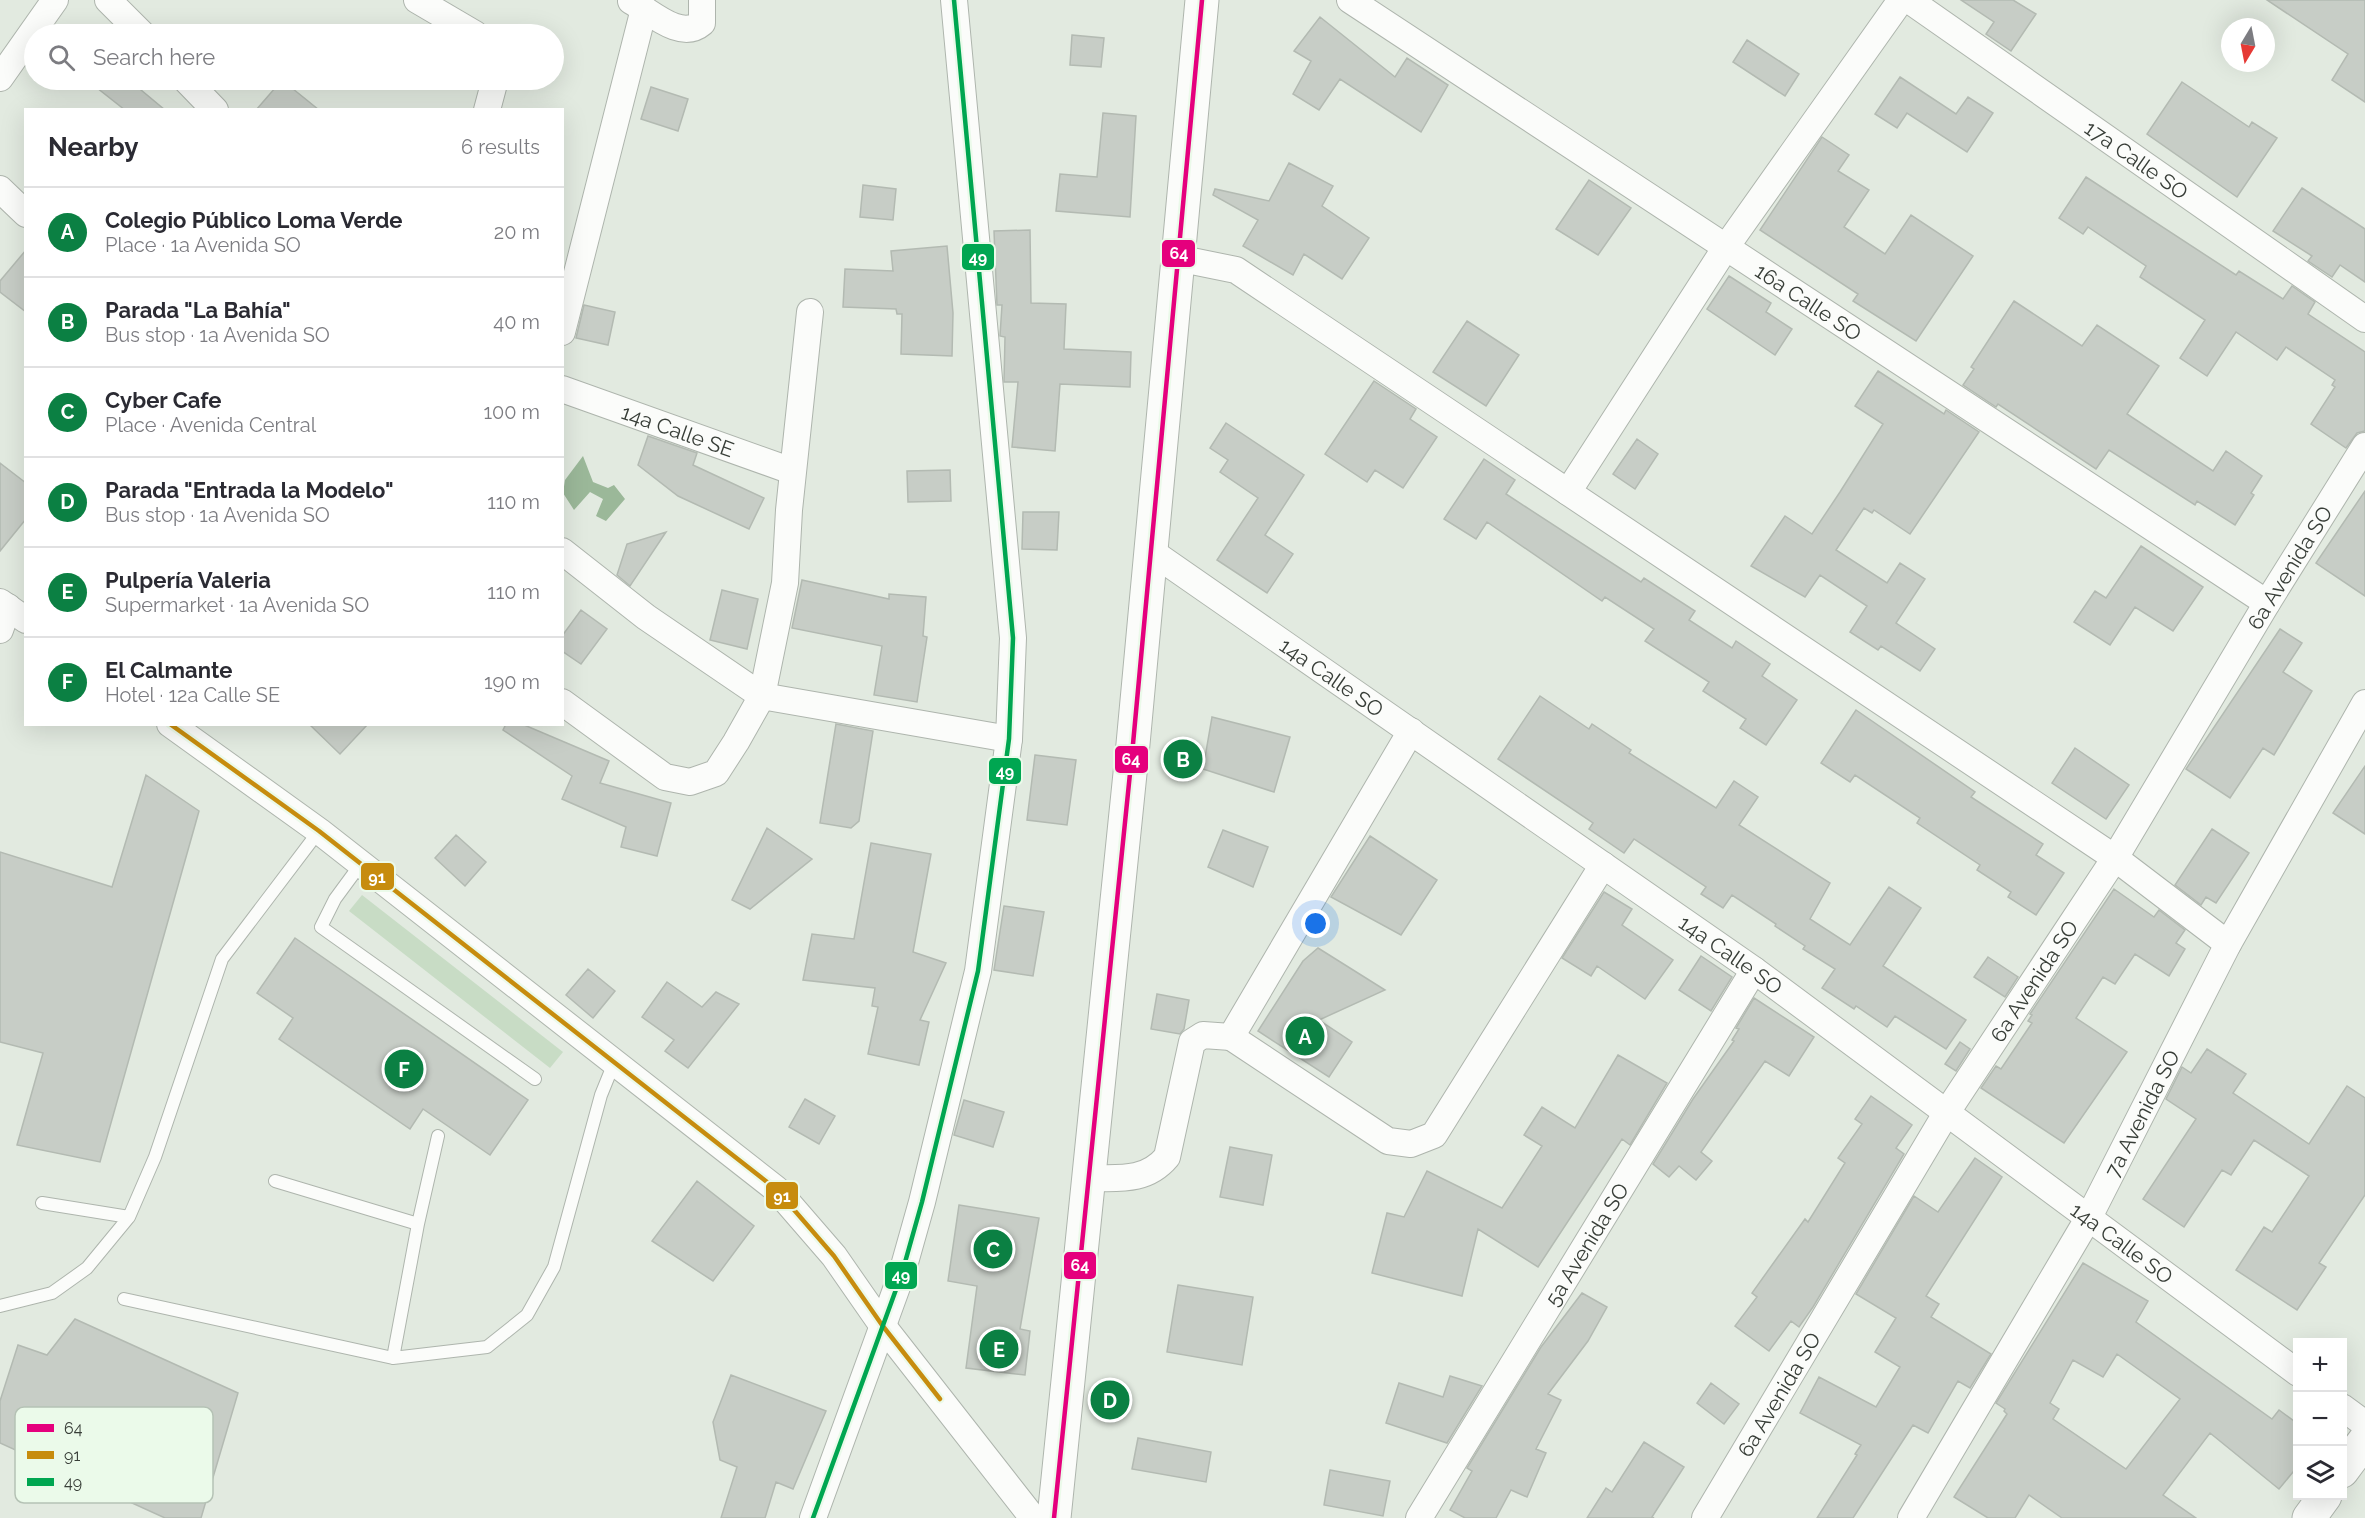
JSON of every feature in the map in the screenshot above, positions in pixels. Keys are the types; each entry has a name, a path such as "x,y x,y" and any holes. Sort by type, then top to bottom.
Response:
{"main road":[{"path":"1054,1518 1152,552 1202,0"},
{"path":"2347,1466 2365,1440"},
{"path":"2309,1518 2322,1500"}],"street":[{"path":"39,24 56,0"},
{"path":"108,0 132,24"},
{"path":"417,0 458,24"},
{"path":"564,323 636,4 683,31 694,30 702,23 702,0"},
{"path":"813,1518 902,1273 922,1202 978,971 1009,739 1013,638 954,0"},
{"name":"16a Calle SO","path":"1350,0 2267,603"},
{"path":"1568,492 1726,247 1901,0"},
{"name":"17a Calle SO","path":"1909,0 2365,319"},
{"path":"0,78 24,45"},
{"path":"196,90 213,108"},
{"path":"488,108 492,90"},
{"path":"0,189 24,212"},
{"path":"1177,258 1236,270 2115,858 2228,944"},
{"path":"564,703 665,777 690,782 716,773 762,696 785,583 792,471 810,312"},
{"name":"14a Calle SE","path":"564,390 792,471"},
{"name":"6a Avenida SO","path":"1705,1518 1947,1112 2115,858 2267,603 2365,446"},
{"name":"14a Calle SO","path":"1152,552 1754,970 2293,1369"},
{"path":"564,553 646,617 762,696 1009,739"},
{"name":"7a Avenida SO","path":"1911,1518 2089,1216 2228,944 2365,703"},
{"path":"173,726 319,831 776,1189 834,1256 882,1325 1033,1518"},
{"path":"1231,1037 1411,731"},
{"path":"1089,1178 1131,1179 1159,1167 1167,1157 1172,1145 1192,1042 1203,1035 1231,1037 1388,1141 1411,1144 1434,1135 1603,865"},
{"name":"5a Avenida SO","path":"1419,1518 1754,970"},
{"path":"2347,1410 2365,1424"}],"lane":[{"path":"0,1306 52,1293 87,1268 129,1217 155,1157 222,959 319,831"},
{"path":"360,865 335,899 321,927 535,1079"},
{"path":"124,1299 393,1358 487,1347 527,1315 554,1267 601,1095 614,1063"},
{"path":"393,1358 418,1224 438,1136"},
{"path":"275,1181 418,1224"},
{"path":"42,1203 129,1217"}],"shaded area":[{"path":"583,456 593,482 608,488 614,485 625,499 606,521 596,516 603,499 590,492 574,510 564,495 565,480"},
{"path":"362,895 563,1052 550,1068 349,911"}],"building":[{"path":"1961,0 2013,0 2036,14 2011,51 1986,34 1994,22"},
{"path":"2267,0 2365,0 2365,102 2332,80 2348,54"},
{"path":"1320,17 1395,77 1407,58 1448,85 1421,132 1340,79 1319,110 1293,94 1311,61 1294,51"},
{"path":"1072,35 1104,38 1101,67 1070,65"},
{"path":"1747,40 1799,74 1785,96 1733,62"},
{"path":"1900,77 1956,114 1968,97 1993,113 1967,152 1907,113 1897,128 1875,114"},
{"path":"2182,82 2249,127 2252,122 2277,138 2237,197 2147,134"},
{"path":"651,87 688,99 678,131 641,119"},
{"path":"100,90 141,90 163,108 122,108"},
{"path":"273,90 294,90 317,108 258,108"},
{"path":"1103,113 1136,116 1130,217 1056,211 1060,174 1097,177"},
{"path":"1822,137 1849,155 1838,171 1869,190 1844,227 1885,254 1911,215 1973,256 1916,341 1853,301 1858,294 1760,230"},
{"path":"1289,163 1333,186 1322,206 1369,238 1342,279 1304,254 1293,275 1243,246 1258,220 1213,195 1215,189 1269,201"},
{"path":"2086,177 2236,275 2239,271 2283,299 2292,286 2315,302 2308,314 2365,352 2365,431 2357,433 2346,448 2311,424 2335,387 2332,385 2335,380 2286,347 2277,360 2236,332 2207,376 2180,358 2205,320 2140,277 2146,266 2088,227 2083,234 2059,218"},
{"path":"1589,180 1631,208 1598,255 1556,229"},
{"path":"863,185 896,189 893,220 860,217"},
{"path":"2302,188 2365,229 2365,282 2340,265 2332,277 2308,261 2312,256 2273,231"},
{"path":"1030,230 1031,303 1066,304 1064,349 1131,352 1130,387 1060,384 1055,451 1012,447 1018,382 1004,382 1005,337 1000,336 1002,305 997,305 994,231"},
{"path":"947,246 953,313 952,356 901,354 902,314 897,314 896,309 843,307 845,269 893,271 891,251"},
{"path":"24,252 24,310 0,292 0,281"},
{"path":"1729,276 1771,303 1766,312 1792,329 1775,355 1707,309"},
{"path":"2014,301 2082,346 2097,325 2159,366 2127,414 2213,471 2226,451 2262,476 2251,493 2254,495 2235,525 2197,501 2195,505 2109,450 2096,469 1998,404 1996,407 1963,385 1974,369 1971,367"},
{"path":"584,305 615,312 608,345 576,338"},
{"path":"1467,321 1519,355 1486,406 1433,372"},
{"path":"1878,371 1944,414 1946,410 1979,432 1910,534 1874,510 1872,513 1864,508 1836,550 1887,583 1900,563 1925,579 1896,623 1935,649 1920,671 1881,646 1878,650 1850,632 1867,606 1820,575 1805,597 1751,566 1785,516 1812,534 1840,492 1883,424 1855,406"},
{"path":"1374,381 1416,409 1410,419 1437,437 1403,488 1375,470 1367,482 1325,454"},
{"path":"1226,423 1304,475 1265,535 1293,554 1267,593 1217,560 1258,498 1220,472 1228,460 1210,448"},
{"path":"648,436 697,453 693,465 764,498 749,529 678,496 638,465"},
{"path":"1637,439 1658,454 1635,489 1613,474"},
{"path":"1484,459 1515,480 1506,494 1641,582 1644,578 1695,611 1689,620 1732,648 1736,641 1770,664 1762,676 1797,700 1766,745 1740,728 1746,719 1703,691 1709,682 1645,641 1654,629 1605,597 1602,601 1487,522 1476,539 1444,519"},
{"path":"0,463 24,481 24,521 0,551"},
{"path":"950,470 951,501 908,502 907,471"},
{"path":"2365,491 2365,596 2316,563"},
{"path":"1023,512 1059,512 1057,550 1022,549"},
{"path":"666,532 630,586 617,575 627,544"},
{"path":"2141,546 2203,587 2173,631 2135,607 2110,645 2074,622 2095,591 2106,598"},
{"path":"802,580 889,599 889,594 926,597 923,636 927,637 917,702 874,695 882,646 792,628"},
{"path":"722,590 758,599 747,649 710,640"},
{"path":"581,610 607,629 581,664 564,652 564,633"},
{"path":"2280,629 2302,643 2283,672 2312,691 2274,755 2263,748 2230,798 2186,769"},
{"path":"1540,696 1589,729 1592,724 1631,750 1629,753 1716,808 1734,781 1758,797 1739,825 1830,883 1810,919 1850,945 1889,887 1921,908 1883,966 1966,1020 1946,1049 1895,1016 1887,1027 1856,1006 1854,1009 1822,988 1835,969 1803,949 1805,946 1775,926 1776,924 1732,895 1723,908 1701,894 1706,887 1634,839 1624,853 1589,829 1593,823 1498,759"},
{"path":"1856,710 1975,792 1971,797 2043,844 2036,855 2064,873 2036,915 2008,897 2011,892 1977,870 1980,865 1917,823 1920,818 1855,775 1850,782 1821,763"},
{"path":"1212,717 1290,737 1274,792 1203,769"},
{"path":"836,724 873,731 859,821 851,828 820,823"},
{"path":"311,726 366,726 340,754"},
{"path":"505,726 527,726 609,761 600,783 671,803 657,856 621,847 626,827 562,799 572,776 503,730"},
{"path":"2075,748 2129,785 2106,819 2052,783"},
{"path":"1035,755 1076,760 1067,825 1027,820"},
{"path":"2365,766 2365,834 2333,813"},
{"path":"146,775 199,811 100,1162 17,1145 43,1053 0,1042 0,852 112,887"},
{"path":"767,828 812,859 750,909 732,900"},
{"path":"2212,829 2249,853 2216,903 2206,897 2201,905 2175,885"},
{"path":"1223,830 1268,847 1253,887 1208,867"},
{"path":"456,835 486,862 465,886 435,858"},
{"path":"1370,836 1437,880 1401,935 1331,897"},
{"path":"871,843 931,854 913,952 946,963 920,1020 929,1022 919,1065 868,1054 878,1007 872,1006 875,988 803,980 812,934 854,939"},
{"path":"2114,889 2154,917 2159,910 2185,930 2176,943 2185,949 2169,976 2135,954 2115,984 2103,977 2076,1018 2127,1052 2064,1143 1981,1088 1996,1066 2001,1069 2032,1023 2028,1021 2032,1015 2030,1014"},
{"path":"1604,892 1632,909 1622,925 1673,960 1645,999 1597,966 1591,976 1562,958"},
{"path":"1004,906 1044,912 1033,976 994,970"},
{"path":"295,938 528,1100 490,1155 423,1109 410,1129 279,1039 293,1018 257,993"},
{"path":"1318,948 1385,990 1319,1020 1352,1042 1329,1077 1258,1031 1303,961"},
{"path":"1701,956 1732,977 1711,1011 1679,990"},
{"path":"1988,957 2018,977 2005,997 1974,977"},
{"path":"588,969 615,991 593,1018 566,995"},
{"path":"667,982 702,1007 716,992 739,1004 688,1068 665,1051 674,1040 642,1017"},
{"path":"1157,994 1189,1000 1184,1029 1180,1034 1151,1029"},
{"path":"1754,998 1814,1037 1789,1076 1765,1061 1701,1152 1712,1161 1696,1180 1679,1166 1669,1177 1653,1164 1693,1099 1734,1041 1732,1040 1739,1029 1736,1028"},
{"path":"1960,1042 1970,1049 1956,1071 1945,1064"},
{"path":"2207,1049 2246,1074 2233,1093 2309,1144 2347,1086 2365,1098 2365,1195 2319,1263 2326,1267 2297,1310 2236,1270 2264,1227 2272,1232 2309,1176 2254,1140 2231,1175 2222,1170 2184,1227 2143,1199 2196,1119 2166,1099 2182,1067 2191,1073"},
{"path":"1618,1055 1667,1083 1630,1145 1622,1139 1538,1267 1478,1229 1462,1296 1372,1273 1387,1213 1404,1217 1427,1171 1502,1208 1542,1146 1524,1135 1542,1107 1575,1128"},
{"path":"1871,1096 1912,1125 1896,1148 1904,1154 1813,1307 1799,1327 1791,1321 1769,1351 1735,1326 1757,1297 1752,1293 1805,1219 1808,1222 1845,1163 1838,1158 1862,1124 1855,1119"},
{"path":"805,1099 835,1116 819,1144 789,1127"},
{"path":"964,1100 1004,1112 993,1147 954,1135"},
{"path":"1230,1147 1272,1155 1263,1205 1220,1197"},
{"path":"1975,1158 2002,1177 1926,1296 1939,1304 1931,1317 1991,1354 1970,1388 1958,1381 1928,1433 1913,1425 1853,1518 1817,1518 1861,1445 1800,1413 1819,1377 1876,1407 1900,1367 1875,1352 1896,1318 1856,1294 1914,1196 1938,1212"},
{"path":"697,1181 754,1226 713,1281 652,1241"},
{"path":"959,1205 1039,1218 1020,1329 1030,1331 1025,1375 966,1368 977,1286 948,1281"},
{"path":"2083,1263 2148,1301 2136,1322 2272,1419 2279,1410 2293,1420 2293,1472 2279,1489 2210,1433 2163,1495 2196,1518 2062,1518 2029,1495 2015,1518 1988,1518 1954,1497 2007,1414 2005,1409 1996,1403","holes":["2117,1354 2180,1399 2126,1469 2053,1419 2059,1409 2050,1403 2073,1360 2103,1377"]},
{"path":"1178,1285 1253,1297 1242,1365 1167,1352"},
{"path":"1582,1293 1607,1307 1588,1341 1548,1394 1561,1400 1536,1449 1546,1453 1527,1497 1511,1490 1496,1518 1465,1518 1450,1510 1472,1471 1467,1468 1541,1347"},
{"path":"75,1319 238,1393 213,1477 213,1407 15,1407 15,1450 0,1443 0,1401 18,1345 47,1355"},
{"path":"731,1375 826,1411 793,1489 776,1482 765,1518 721,1518 737,1467 720,1460 713,1422"},
{"path":"1450,1376 1482,1386 1447,1443 1386,1423 1399,1383 1443,1397"},
{"path":"1711,1383 1739,1404 1724,1424 1697,1403"},
{"path":"1138,1438 1211,1452 1206,1482 1132,1469"},
{"path":"1644,1442 1684,1467 1652,1517 1654,1518 1587,1518 1606,1488 1612,1492"},
{"path":"1330,1470 1390,1481 1383,1516 1324,1505"},
{"path":"132,1503 205,1503 201,1518 165,1518"}],"transit line":[{"name":"49","path":"813,1518 902,1273 922,1202 978,971 1009,739 1013,638 954,0"},
{"name":"64","path":"1054,1518 1133,744 1202,0"},
{"name":"91","path":"173,726 319,831 776,1189 834,1256 882,1325 940,1399"}],"place":[{"name":"Parada \"La Bahía\"","path":"1183,759"},
{"name":"Colegio Público Loma Verde","path":"1305,1036"},
{"name":"El Calmante","path":"404,1069"},
{"name":"Cyber Cafe","path":"993,1249"},
{"name":"Pulpería Valeria","path":"999,1349"},
{"name":"Parada \"Entrada la Modelo\"","path":"1110,1400"}]}
